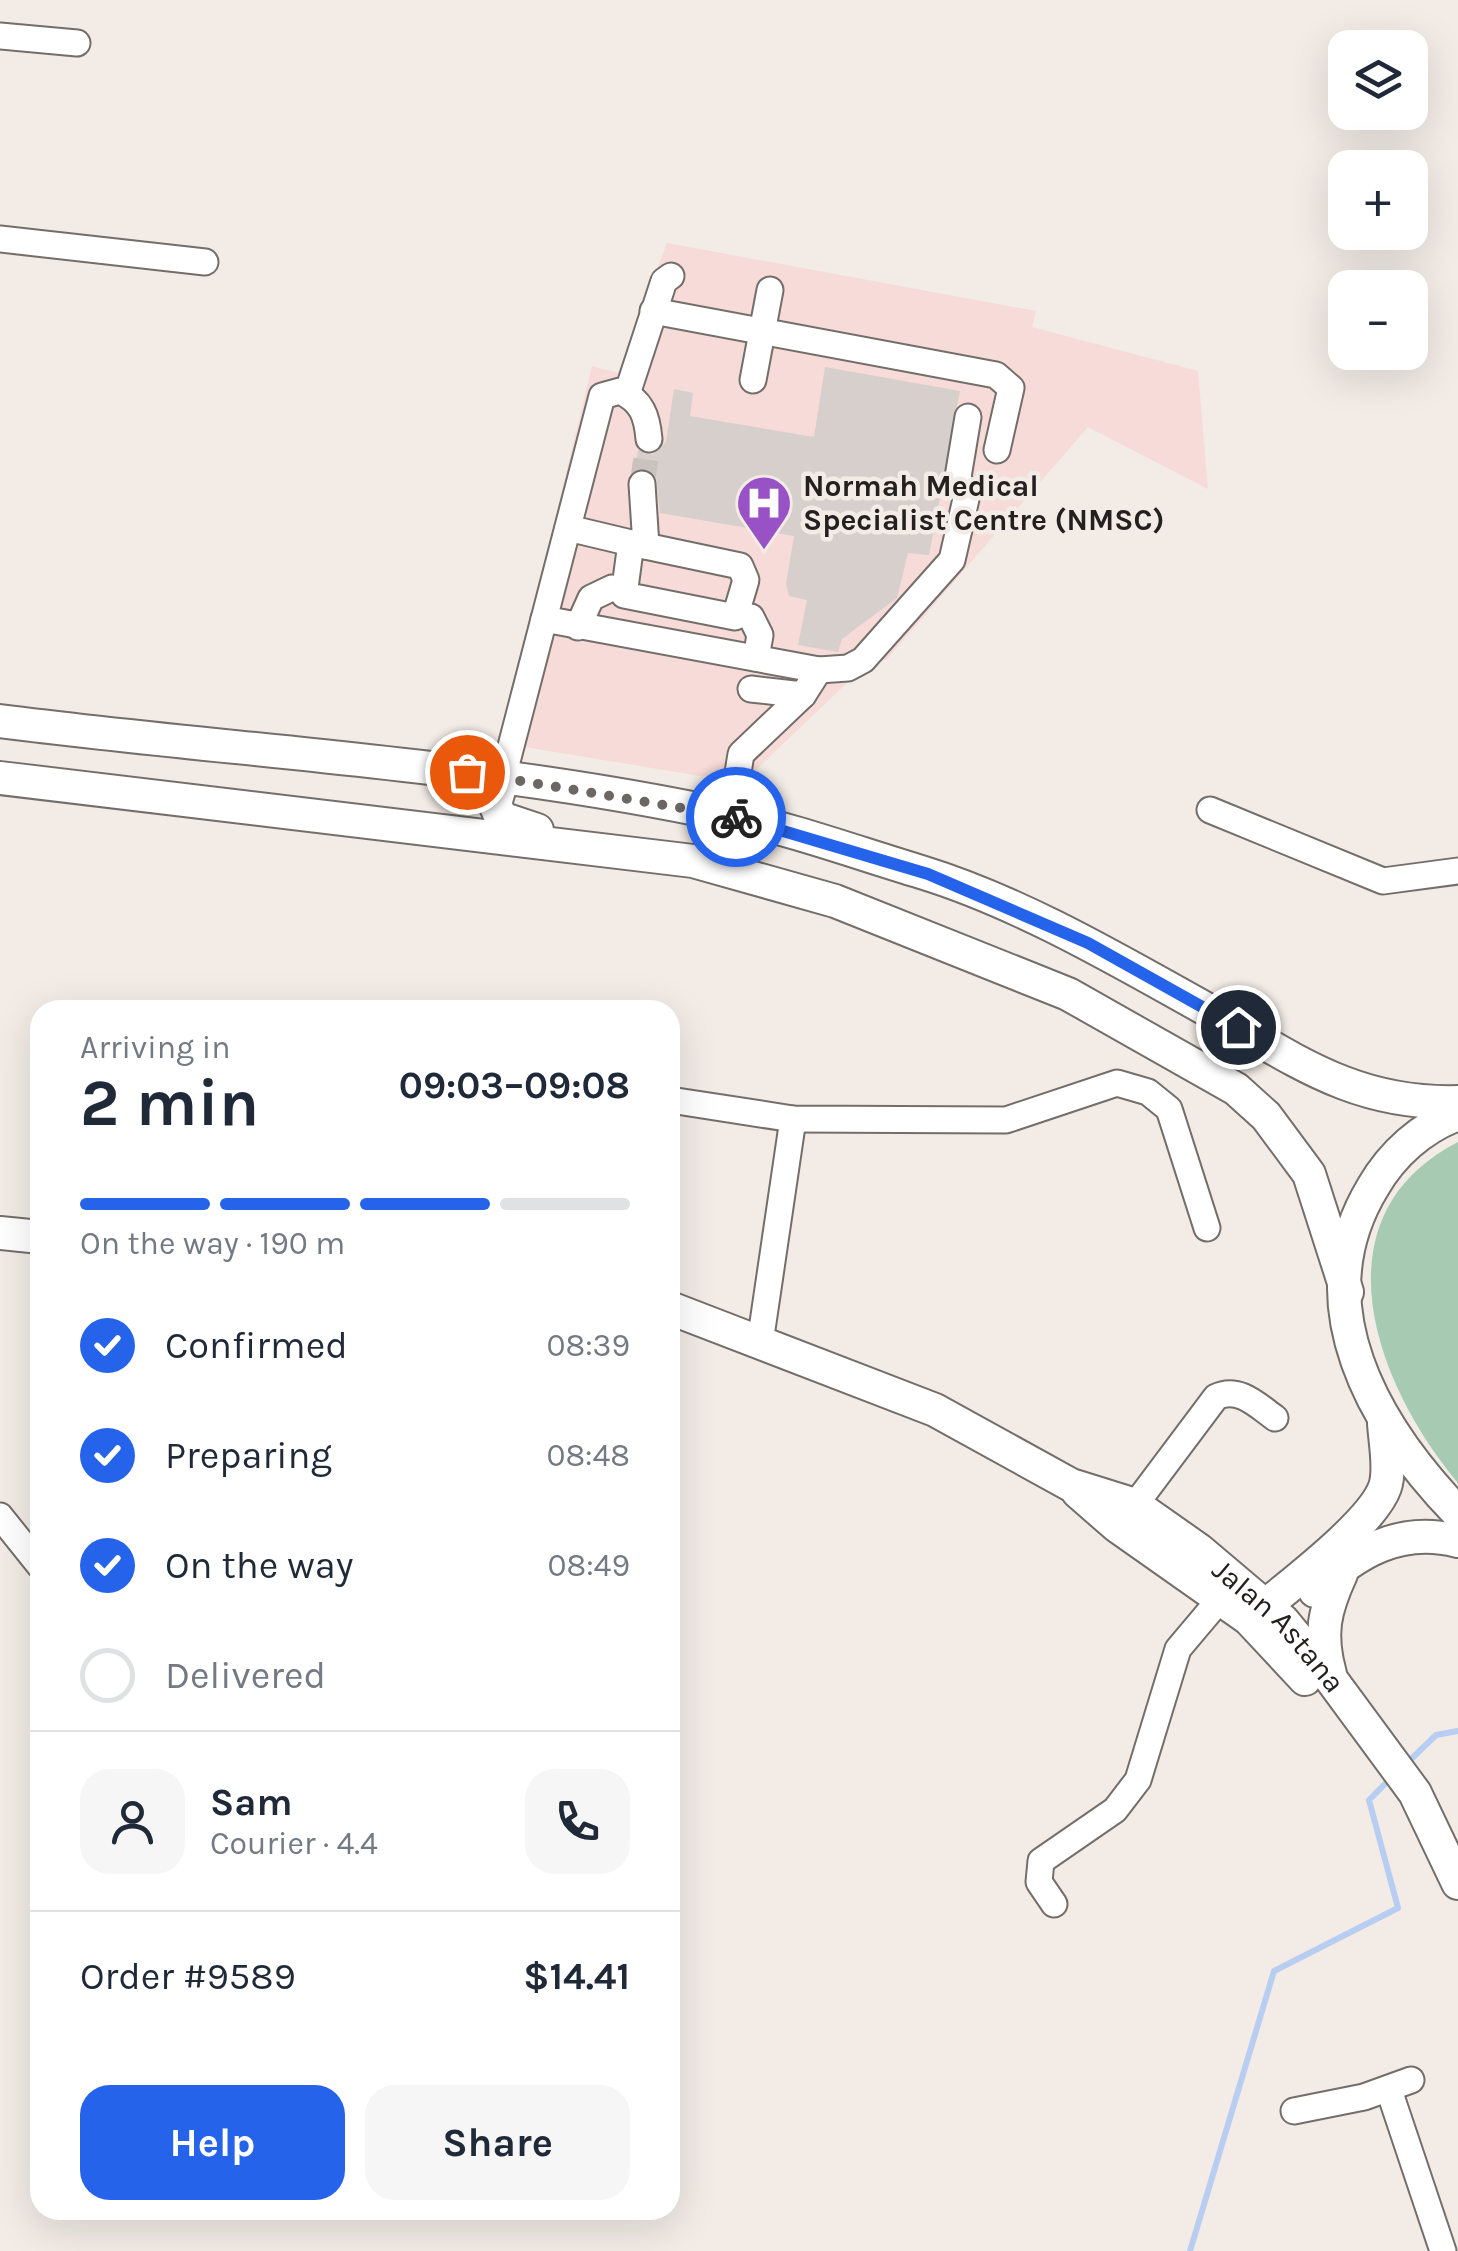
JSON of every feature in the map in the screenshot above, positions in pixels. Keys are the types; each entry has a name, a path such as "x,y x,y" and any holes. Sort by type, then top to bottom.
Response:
{"main road":[{"path":"0,721 503,777 731,816 928,874 1088,943 1331,1081 1390,1099 1458,1102"},
{"path":"503,777 495,804 500,818 516,827 660,849 835,902 1068,994 1236,1090 1292,1146 1309,1174 1347,1292"},
{"path":"0,778 693,861"},
{"path":"1458,1114 1424,1131 1382,1172 1349,1236 1347,1292 1354,1356 1384,1423 1398,1447 1458,1513"},
{"path":"0,1233 30,1236"},
{"name":"Jalan Astana","path":"680,1312 936,1410 1071,1485 1135,1505 1199,1550 1266,1621 1331,1678 1384,1764"},
{"path":"1266,1621 1308,1570 1372,1508 1386,1486 1384,1423"},
{"name":"Jalan Astana","path":"1071,1485 1117,1526 1221,1598 1266,1621 1317,1691 1408,1795 1431,1828 1458,1883"},
{"path":"1266,1621 1345,1565 1394,1538 1458,1540"},
{"path":"1199,1550 1243,1576 1260,1580 1308,1570"},
{"path":"1331,1678 1321,1642 1323,1612 1345,1565"}],"street":[{"path":"0,36 77,43"},
{"path":"0,239 206,262"},
{"path":"627,394 664,281 671,276"},
{"path":"753,380 770,290"},
{"path":"654,311 1006,379 1011,388 997,450"},
{"path":"503,777 598,401 606,392 627,394 643,408 648,438"},
{"path":"544,619 819,670 848,668 862,660 952,560 966,499 958,477 968,417"},
{"path":"568,528 638,545 740,566 746,580 735,617 624,595 622,584 638,545 642,484"},
{"path":"578,627 592,598 612,588"},
{"path":"751,617 760,636 756,658"},
{"path":"731,816 741,754 803,695 819,670"},
{"path":"751,689 803,695"},
{"path":"1210,810 1383,881 1458,872"},
{"path":"680,1101 793,1118 1006,1120 1117,1083 1148,1092 1168,1109 1207,1228"},
{"path":"760,1343 793,1118"},
{"path":"1135,1505 1216,1397 1227,1392 1242,1394 1275,1418"},
{"path":"0,1516 30,1556"},
{"path":"1054,1904 1039,1882 1041,1861 1115,1810 1138,1780 1178,1649 1221,1598"},
{"path":"1294,2111 1400,2085 1443,2251"}],"shaded area":[{"name":"Normah Medical Specialist Centre (NMSC)","path":"667,243 1036,311 1032,327 1198,371 1208,489 1088,427 886,660 874,657 742,783 501,743 592,366 618,373"}],"green space":[{"path":"1458,1142 1458,1483 1428,1444 1383,1352 1372,1304 1372,1257 1385,1213 1413,1174"}],"building":[{"path":"825,367 960,391 929,555 908,553 897,598 842,639 838,652 798,645 807,600 789,596 786,584 794,536 660,513 656,476 648,469 635,470 638,450 652,455 666,442 674,389 693,393 690,416 814,437"}],"waterway":[{"path":"1406,1764 1436,1735 1458,1731"},
{"path":"1190,2251 1274,1971 1398,1908 1369,1800 1390,1779"}],"tunnel":[{"path":"642,484 649,439"}],"way so far":[{"path":"467,772 736,817"}],"place":[{"name":"Normah Medical Specialist Centre (NMSC)","path":"764,552"}],"route":[{"path":"736,817 928,874 1088,943 1238,1027"}]}
